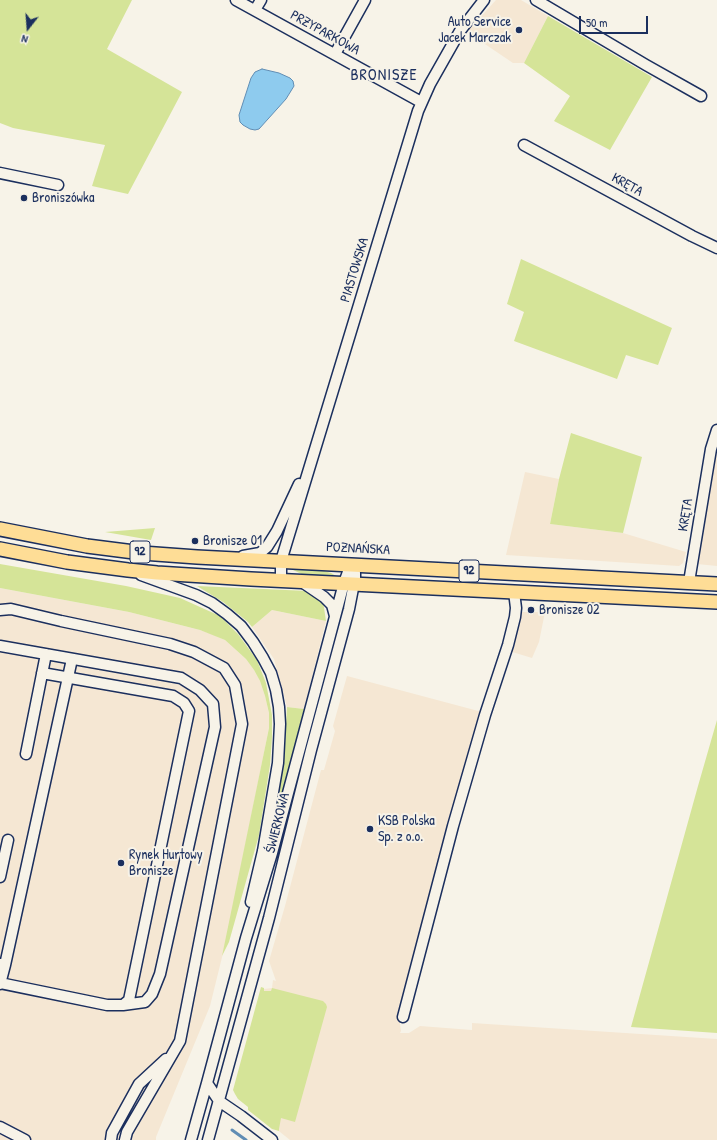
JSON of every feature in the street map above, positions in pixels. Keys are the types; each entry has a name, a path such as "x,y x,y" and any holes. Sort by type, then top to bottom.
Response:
{"main road":[{"name":"POZNAŃSKA","path":"0,529 87,546 142,553 717,584"},
{"name":"92","path":"0,549 67,562 128,570 251,579 717,602"}],"street":[{"name":"PRZYPARKOWA","path":"236,0 421,102"},
{"path":"255,10 261,0"},
{"path":"335,54 365,0"},
{"name":"PIASTOWSKA","path":"281,580 281,561 421,102 460,31 484,0"},
{"path":"536,0 701,96"},
{"name":"KRĘTA","path":"524,145 717,248"},
{"path":"0,173 58,185"},
{"name":"KRĘTA","path":"689,582 710,454 717,430"},
{"path":"231,558 260,553 267,547 280,524 316,446"},
{"name":"ŚWIERKOWA","path":"191,1140 246,938 272,853 335,616 349,583 355,573 352,565"},
{"path":"128,570 196,594 212,603 241,626 253,642 271,673 279,707 280,724 278,763 263,851 249,909 246,938"},
{"path":"300,581 324,596 332,605 335,616"},
{"name":"ŚWIERKOWA","path":"208,1140 270,916 312,745 349,609 349,583"},
{"path":"403,1017 453,826 485,715 508,645 515,617 516,608 514,592"},
{"path":"0,610 11,609 170,644 194,652 224,668 235,685 242,724 180,1040 127,1132 125,1140"},
{"path":"0,646 181,678 200,690 213,704 215,727 160,974 152,994 145,1002 107,1006 0,983 2,965 72,659"},
{"path":"26,754 46,654"},
{"path":"42,673 173,696 184,703 189,711 129,1000 123,1005"},
{"path":"0,877 8,840"},
{"path":"111,1140 112,1133 139,1084 173,1052"},
{"path":"207,1083 219,1101 272,1140"},
{"path":"0,1127 25,1140"}],"shaded area":[{"path":"496,0 521,0 548,16 524,63 513,63 467,32"},
{"path":"716,452 717,566 697,564 697,556"},
{"path":"525,472 559,479 550,524 623,533 686,552 683,563 679,566 506,555"},
{"name":"Rynek Hurtowy Bronisze","path":"0,588 129,612 212,634 225,640 246,659 260,681 265,696 269,713 269,728 226,941 210,1006 156,1140 0,1140"},
{"path":"272,610 326,621 304,709 287,707 274,659 252,627"},
{"path":"520,612 545,612 539,642 532,658 509,651"},
{"path":"347,676 482,712 402,1005 398,1011 400,1033 409,1033 420,1026 472,1030 472,1023 717,1039 717,1140 290,1140 255,1112 238,1082 264,989 272,988 273,980 276,981 269,961 321,770 324,770 335,731 333,726"}],"green space":[{"path":"0,0 132,0 107,49 182,92 128,194 92,186 105,145 13,128 0,123"},
{"path":"548,16 652,77 610,150 554,121 570,96 524,63"},
{"path":"521,259 672,328 658,365 626,355 617,379 514,341 524,312 507,304"},
{"path":"571,433 642,457 623,533 550,524 559,479"},
{"path":"155,528 151,540 105,532"},
{"path":"0,564 126,586 180,598 220,616 238,634 257,660 266,683 272,715 270,765 259,835 229,942 222,956 269,728 269,713 265,696 260,681 254,670 246,659 225,640 200,630 129,612 0,588"},
{"path":"293,570 324,571 338,577 306,576"},
{"path":"197,586 308,591 323,601 326,621 272,610 252,627 223,602"},
{"path":"287,707 304,709 273,830 285,744"},
{"path":"717,720 717,1033 631,1027 698,786"},
{"path":"261,987 264,988 264,991 271,991 272,988 323,1001 327,1007 295,1122 281,1118 279,1131 272,1129 248,1110 248,1107 238,1099 233,1090"}],"water":[{"path":"262,69 279,73 290,78 293,81 294,86 286,99 259,129 255,130 243,125 240,122 239,115 251,78 255,72"}],"waterway":[{"path":"232,1130 246,1140"}],"place":[{"name":"Auto Service Jacek Marczak","path":"519,30"},
{"name":"Broniszówka","path":"24,198"},
{"name":"Bronisze 01","path":"195,541"},
{"name":"Bronisze 02","path":"531,610"},
{"name":"KSB Polska Sp. z o.o.","path":"370,829"},
{"name":"Rynek Hurtowy Bronisze","path":"121,863"}],"district":[{"name":"BRONISZE","path":"384,76"}]}
